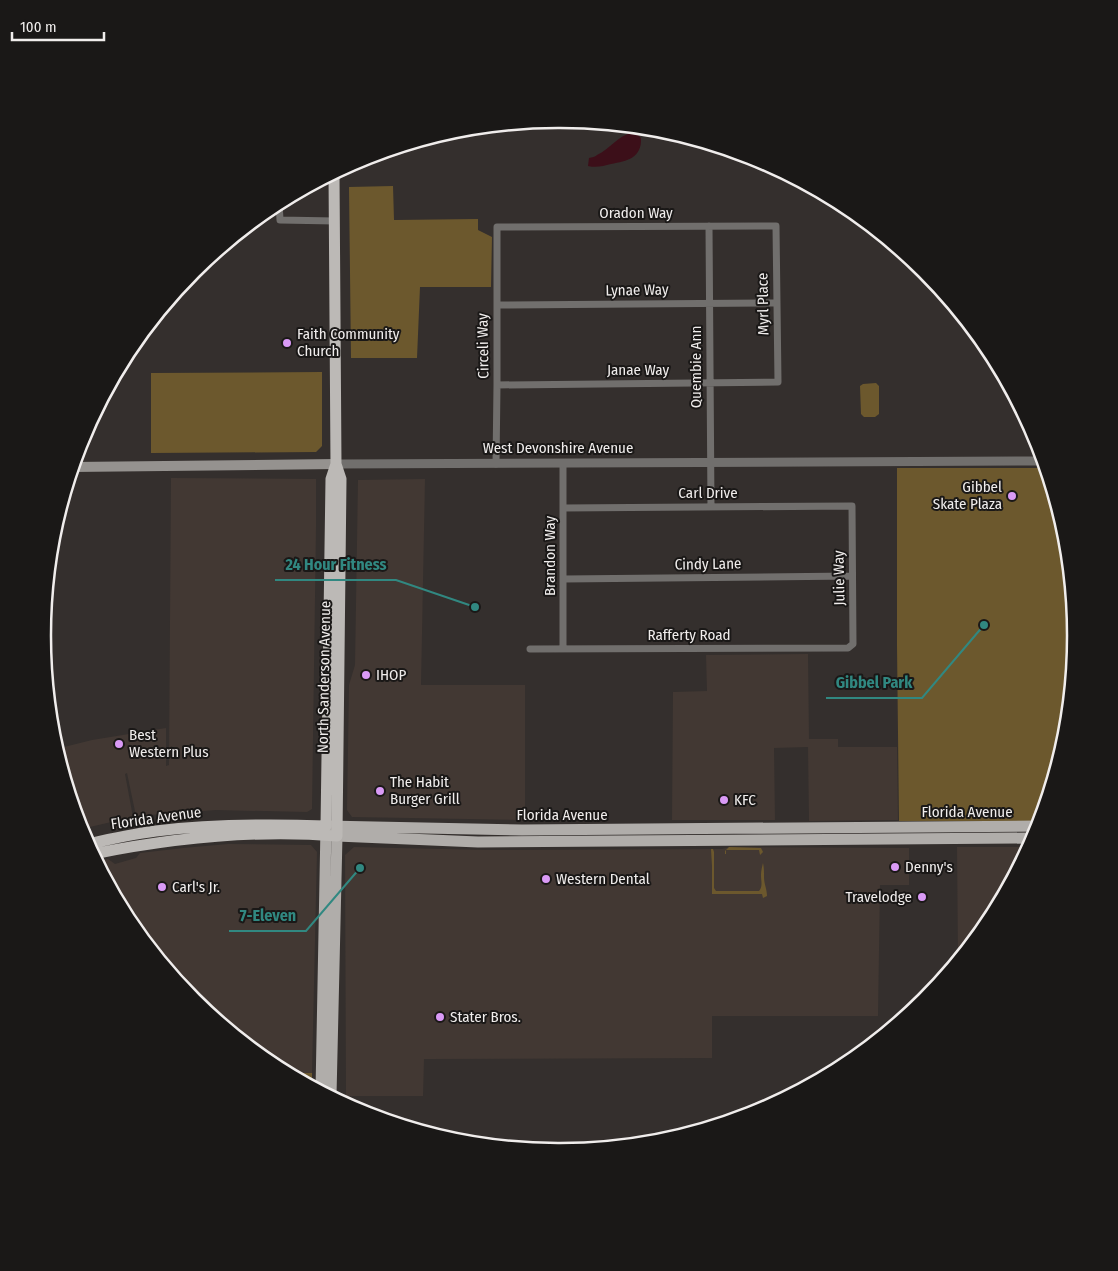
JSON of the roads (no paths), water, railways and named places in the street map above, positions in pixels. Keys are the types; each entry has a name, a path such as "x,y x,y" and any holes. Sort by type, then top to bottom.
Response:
{"highway":[{"name":"North Sanderson Avenue","path":"331,831 327,698 332,479 336,464 334,180"},
{"name":"North Sanderson Avenue","path":"331,831 338,741 341,479 336,464"},
{"path":"338,726 333,709 332,695 327,698 332,724 332,739 338,741"},
{"name":"Florida Avenue","path":"96,842 184,828 249,824 331,831"},
{"name":"Florida Avenue","path":"100,852 128,847 224,836 331,831"},
{"path":"98,847 133,840 133,835"}],"main road":[{"name":"West Devonshire Avenue","path":"80,467 336,464"},
{"name":"Florida Avenue","path":"331,831 1030,826"},
{"path":"780,839 791,835 828,834 830,828"},
{"path":"851,839 857,834 878,834 885,832 889,828"},
{"name":"Florida Avenue","path":"331,831 478,842 1024,838"},
{"path":"327,1087 322,1068 324,925 331,831"},
{"path":"328,1088 332,1052 333,980 331,831"},
{"path":"324,925 328,943 328,977 333,980"},
{"path":"323,988 328,990 328,1035 332,1052"}],"street":[{"path":"280,211 280,220 335,221"},
{"name":"Quembie Ann","path":"710,226 711,507"},
{"name":"Oradon Way","path":"497,227 776,226"},
{"name":"Myrl Place","path":"776,226 778,382"},
{"name":"Circeli Way","path":"496,464 498,385 497,227"},
{"name":"Lynae Way","path":"497,305 777,303"},
{"name":"Janae Way","path":"498,385 778,382"},
{"name":"West Devonshire Avenue","path":"336,464 1036,461"},
{"name":"Brandon Way","path":"563,463 563,649"},
{"name":"Carl Drive","path":"564,508 852,506"},
{"name":"Julie Way","path":"848,648 853,644 852,506"},
{"name":"Cindy Lane","path":"564,579 852,576"},
{"name":"Rafferty Road","path":"530,650 848,648"}],"place":[{"name":"Faith Community Church","path":"287,343"},
{"name":"Gibbel Skate Plaza","path":"1012,496"},
{"name":"24 Hour Fitness","path":"475,607"},
{"name":"Gibbel Park","path":"984,625"},
{"name":"IHOP","path":"366,675"},
{"name":"Best Western Plus","path":"119,744"},
{"name":"The Habit Burger Grill","path":"380,791"},
{"name":"KFC","path":"724,800"},
{"name":"Denny's","path":"895,867"},
{"name":"7-Eleven","path":"360,868"},
{"name":"Western Dental","path":"546,879"},
{"name":"Carl's Jr.","path":"162,887"},
{"name":"Travelodge","path":"922,897"},
{"name":"Stater Bros.","path":"440,1017"}]}
